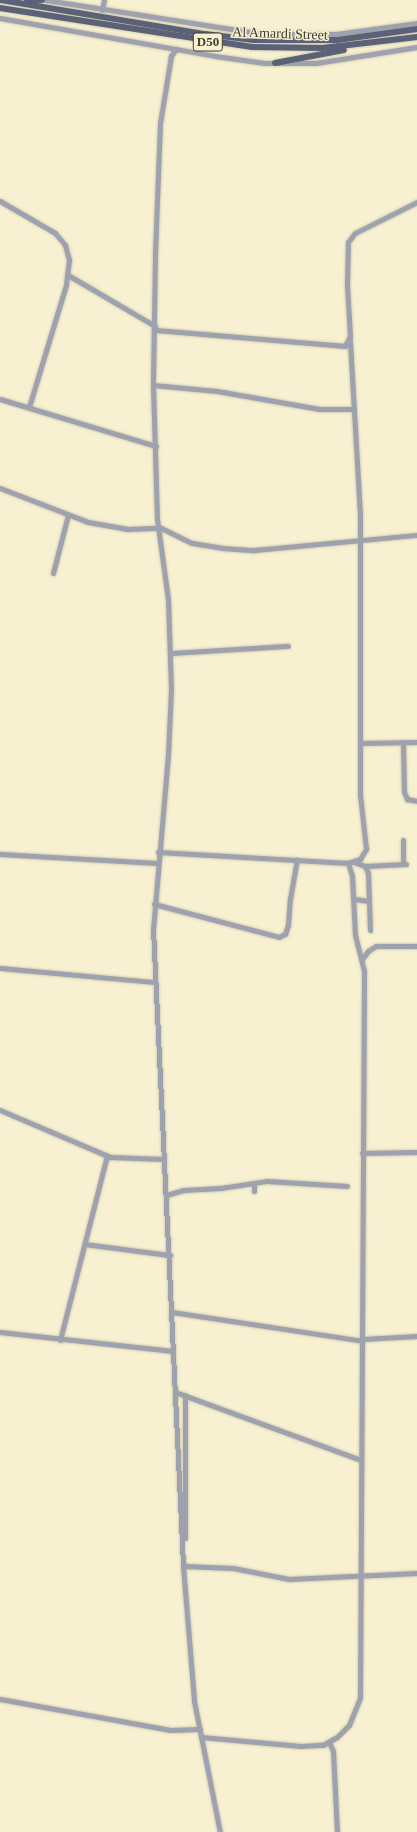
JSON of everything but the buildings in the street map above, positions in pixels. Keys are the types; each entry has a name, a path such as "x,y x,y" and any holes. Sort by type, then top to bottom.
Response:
{"main road":[{"name":"Al Amardi Street","path":"1,0 205,34 259,40 337,40 417,29"},
{"path":"27,0 42,0"},
{"name":"Al Amardi Street","path":"0,8 239,46 294,49 354,46 417,37"},
{"path":"275,63 354,46"}],"street":[{"path":"46,0 220,29 278,35 350,33 417,23"},
{"path":"102,10 104,0"},
{"path":"0,18 234,60 275,63 336,60 417,47"},
{"path":"166,47 171,56"},
{"path":"176,49 171,56 159,136 155,255 156,328 153,385 156,446 157,528 168,599 170,653 170,732 154,904 155,982 170,1255 183,1566 193,1691 220,1832"},
{"path":"0,201 39,222 60,239 68,252 68,275 29,407"},
{"path":"158,852 348,863 354,862 364,855 366,845 360,795 361,539 347,285 348,242 360,230 417,202"},
{"path":"68,275 156,328 339,346 345,346 350,340"},
{"path":"153,385 217,391 319,409 354,409"},
{"path":"0,399 156,446"},
{"path":"0,488 68,515 116,528 166,529 192,543 238,550 417,535"},
{"path":"53,573 68,515"},
{"path":"170,653 288,646"},
{"path":"404,742 404,792 407,799 417,801"},
{"path":"361,743 417,742"},
{"path":"354,862 364,866 405,864 403,840"},
{"path":"0,854 157,863"},
{"path":"154,904 279,937 285,934 288,925 290,899 297,860"},
{"path":"201,1737 308,1747 329,1742 349,1724 360,1698 363,1340 362,959 355,935 354,899 348,863"},
{"path":"364,866 368,873 370,930"},
{"path":"354,899 369,901"},
{"path":"362,959 368,951 376,946 417,946"},
{"path":"0,968 155,982"},
{"path":"0,1110 107,1156 164,1159"},
{"path":"362,1153 417,1152"},
{"path":"60,1340 107,1156"},
{"path":"166,1195 183,1190 221,1188 272,1181 347,1186"},
{"path":"254,1183 254,1191"},
{"path":"85,1244 170,1255"},
{"path":"172,1312 363,1340 417,1336"},
{"path":"0,1332 60,1340 173,1351"},
{"path":"176,1392 361,1460"},
{"path":"183,1566 186,1507 185,1395"},
{"path":"183,1566 223,1567 289,1579 417,1572"},
{"path":"0,1699 170,1730 200,1730"},
{"path":"329,1742 333,1751 337,1832"}]}
